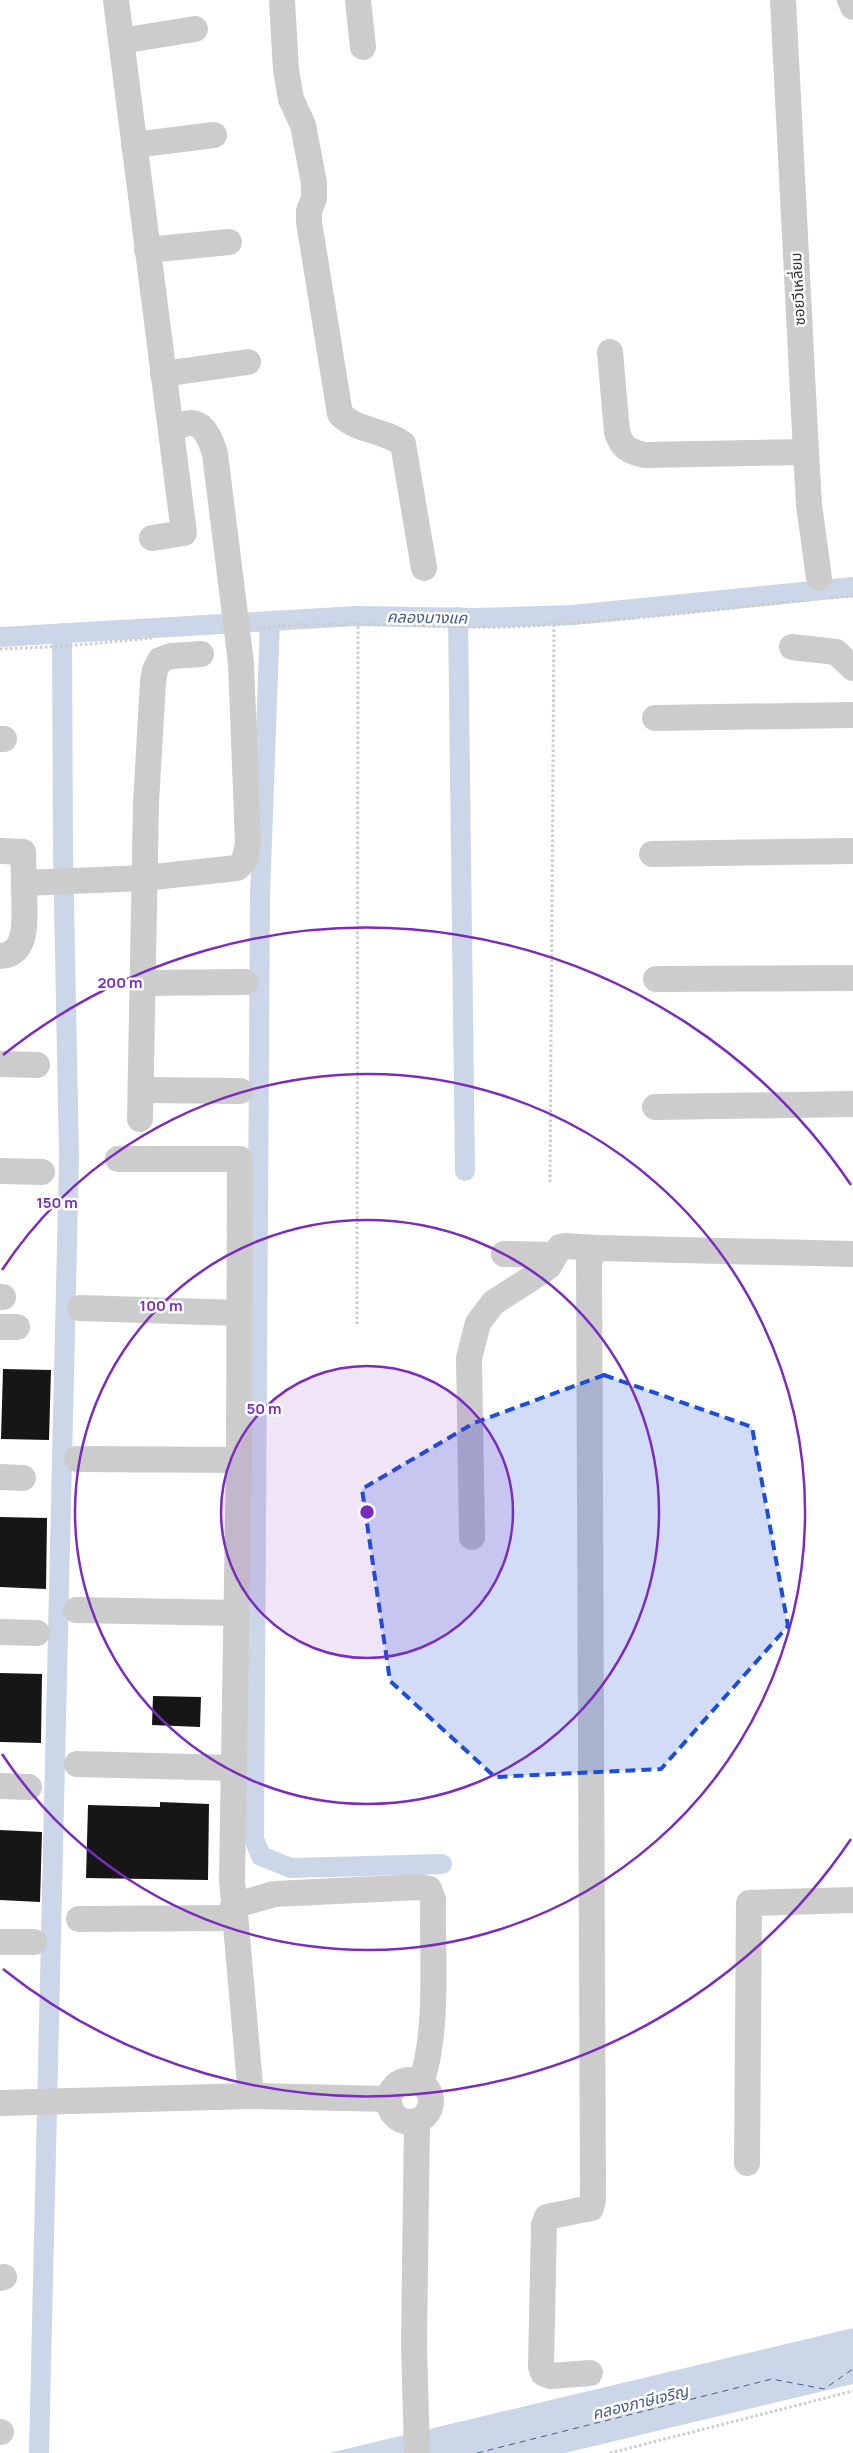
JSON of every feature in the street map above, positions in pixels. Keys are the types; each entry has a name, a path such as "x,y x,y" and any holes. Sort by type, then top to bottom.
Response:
{"street":[{"path":"116,0 184,534 152,538"},
{"path":"282,0 286,70 291,99 303,125 314,183 314,198 309,211 309,222 340,414 348,422 393,436 403,444 424,568"},
{"path":"358,0 363,47"},
{"name":"ซอยวีเหลี่ยม","path":"783,0 809,505 820,592"},
{"path":"850,0 853,3"},
{"path":"850,0 853,7"},
{"path":"121,41 195,29"},
{"path":"134,145 214,135"},
{"path":"147,250 230,242"},
{"path":"610,352 617,432 620,444 627,450 644,455 806,452"},
{"path":"164,374 248,362"},
{"path":"32,883 106,878 144,878 237,868 244,862 248,843 240,663 221,489 215,454 208,433 203,427 184,424 171,432"},
{"path":"792,647 836,652 853,668"},
{"path":"140,1118 146,803 155,670 160,660 171,656 201,654"},
{"path":"655,718 853,715"},
{"path":"0,851 24,852 32,883 23,937 19,949 10,956 0,956"},
{"path":"652,854 853,851"},
{"path":"656,979 853,978"},
{"path":"142,983 245,982"},
{"path":"0,1064 37,1065"},
{"path":"141,1090 240,1091"},
{"path":"655,1107 853,1104"},
{"path":"118,1160 240,1159 234,1912 251,2096"},
{"path":"0,1171 42,1172"},
{"path":"472,1537 469,1358 478,1323 493,1303 549,1266 560,1248 564,1246 853,1254"},
{"path":"590,2373 550,2376 543,2373 541,2367 544,2225 547,2217 591,2208 593,2200 588,1260 597,1248"},
{"path":"504,1254 555,1255"},
{"path":"80,1308 239,1313"},
{"path":"77,1459 239,1460"},
{"path":"76,1610 236,1613"},
{"path":"0,1632 37,1633"},
{"path":"76,1764 234,1768"},
{"path":"0,1786 29,1786"},
{"path":"79,1919 234,1912 274,1894 420,1887 429,1889 433,1900 431,2030 428,2060 421,2083"},
{"path":"747,2163 749,1903 853,1900"},
{"path":"0,1942 34,1942"},
{"path":"409,2080 421,2083 426,2088 431,2103 428,2110 417,2121 409,2122 396,2117 389,2106 388,2099 397,2084 409,2080"},
{"path":"0,2103 251,2096 388,2099"},
{"path":"417,2121 415,2400 417,2453"}],"path":[{"path":"252,628 358,625 507,627 607,621 820,592 853,596"},
{"path":"550,1182 554,624"},
{"path":"356,1324 358,625"},
{"path":"0,649 68,646 155,638"},
{"path":"610,2453 853,2391"}],"highlighted area":[{"path":"604,1375 752,1427 788,1626 661,1769 495,1777 390,1681 362,1489 474,1423"}],"water":[{"name":"คลองภาษีเจริญ","path":"853,2328 853,2384 565,2453 329,2453"}],"building":[{"path":"3,1369 51,1370 49,1440 1,1439"},
{"path":"0,1517 47,1518 46,1589 0,1587"},
{"path":"0,1673 42,1674 41,1743 0,1742"},
{"path":"153,1696 201,1697 200,1727 152,1725"},
{"path":"160,1802 209,1804 208,1880 86,1878 88,1805 160,1807"},
{"path":"0,1830 42,1832 40,1902 0,1900"}],"waterway":[{"name":"คลองบางแค","path":"0,637 356,616 478,618 573,615 853,587"},
{"path":"458,617 465,1171"},
{"path":"270,621 260,895 254,1839 261,1856 291,1868 442,1864"},
{"path":"39,2453 69,1158 63,850 62,633"}],"ferry route":[{"path":"477,2453 772,2379 824,2389 853,2369"}]}
